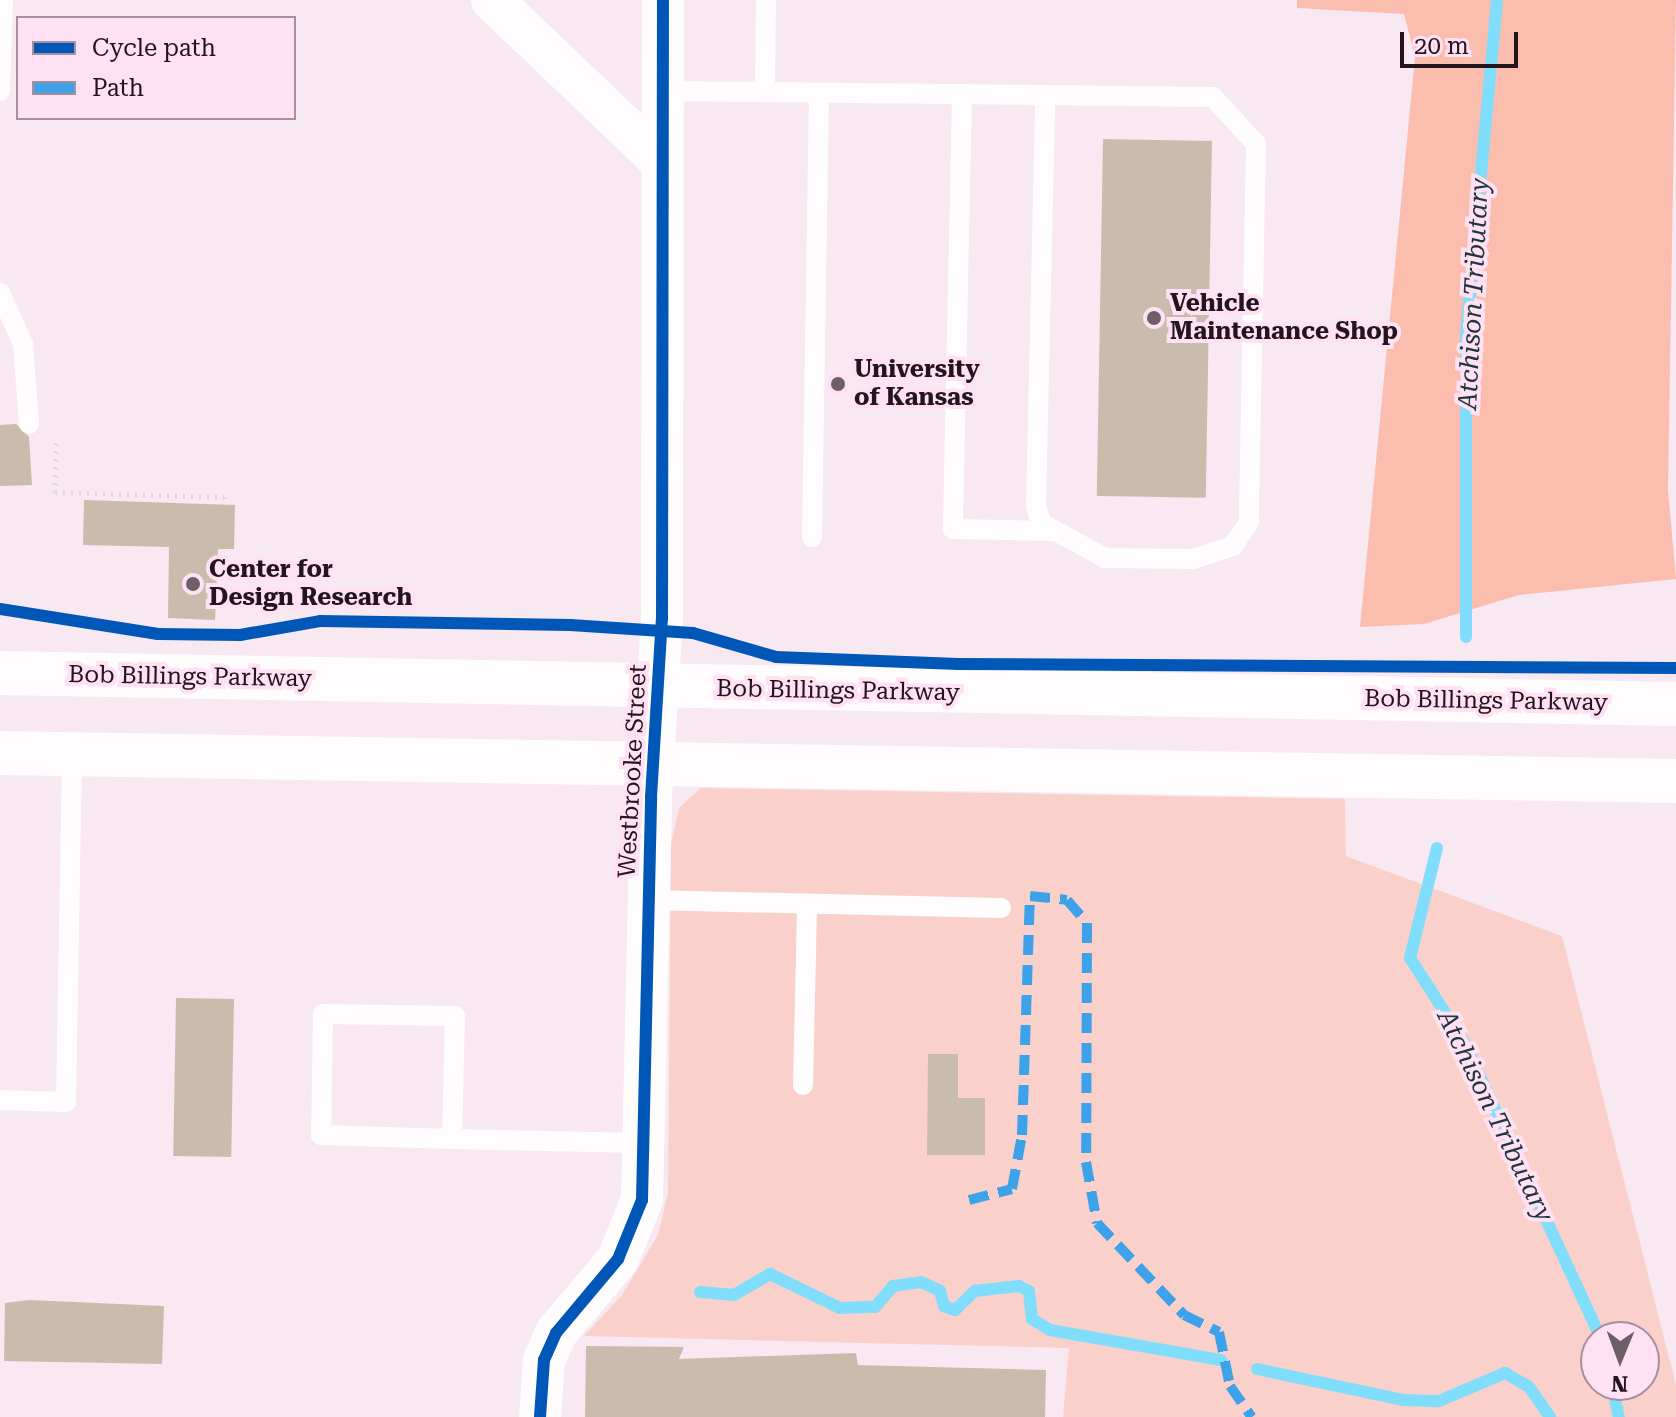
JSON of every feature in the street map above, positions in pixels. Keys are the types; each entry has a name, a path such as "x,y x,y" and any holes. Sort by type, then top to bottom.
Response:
{"main road":[{"name":"Bob Billings Parkway","path":"0,673 658,689 1676,704"},
{"path":"0,753 1676,781"}],"street":[{"path":"492,0 661,161"},
{"name":"Westbrooke Street","path":"540,1417 544,1360 556,1333 618,1259 635,1225 644,1143 648,900 658,689 663,0"}],"lane":[{"path":"0,91 3,0"},
{"path":"765,92 766,0"},
{"path":"661,91 819,93 962,94 1213,97 1256,144 1249,522 1233,546 1193,559 1105,558 1041,523 1036,506 1045,95"},
{"path":"812,537 819,93"},
{"path":"962,94 953,529 1052,531"},
{"path":"0,293 23,344 29,424"},
{"path":"0,1100 66,1102 72,754"},
{"path":"648,900 1001,908"},
{"path":"803,1085 807,904"},
{"path":"452,1139 455,1016 323,1014 321,1135 452,1139 644,1143"}],"path":[{"path":"56,443 55,492 224,497 224,504"}],"shaded area":[{"path":"1297,0 1676,0 1668,490 1676,579 1519,595 1424,624 1360,627 1415,57 1404,14 1297,8"},
{"path":"701,788 1345,799 1346,856 1562,936 1660,1321 1580,1321 1580,1401 1660,1401 1660,1322 1676,1385 1676,1417 1063,1417 1069,1348 584,1336 622,1295 658,1235 668,1193 671,843 679,808"}],"building":[{"name":"Vehicle Maintenance Shop","path":"1103,139 1212,141 1206,498 1097,496"},
{"path":"16,424 29,437 32,485 0,486 0,425"},
{"name":"Center for Design Research","path":"84,500 235,505 234,549 218,549 215,620 168,618 169,547 83,545"},
{"path":"176,998 234,999 231,1157 173,1156"},
{"path":"928,1054 958,1054 958,1098 985,1098 985,1155 927,1155"},
{"path":"29,1300 164,1306 162,1364 4,1361 5,1303"},
{"path":"586,1346 684,1347 679,1359 856,1353 858,1365 1046,1370 1045,1417 585,1417"}],"waterway":[{"name":"Atchison Tributary","path":"1466,637 1466,335 1497,0"},
{"name":"Atchison Tributary","path":"1437,848 1410,958 1464,1042 1593,1321"},
{"path":"700,1292 734,1295 770,1274 840,1308 875,1307 893,1286 921,1282 940,1291 944,1306 955,1310 975,1291 1019,1286 1029,1291 1032,1319 1050,1330 1221,1360"},
{"path":"1257,1369 1403,1400 1439,1401 1505,1373 1529,1387 1550,1417"},
{"name":"Atchison Tributary","path":"1616,1401 1619,1417"}],"marked path":[{"path":"969,1200 1012,1189 1022,1135 1030,896 1067,900 1087,923 1086,1162 1097,1223 1184,1315 1219,1332 1230,1386 1252,1417"}],"cycle path":[{"path":"540,1417 544,1360 556,1333 618,1259 642,1200 651,797 662,619 663,0"},
{"path":"0,609 158,634 240,635 320,621 570,625 693,633 776,657 958,664 1676,668"}],"place":[{"name":"Vehicle Maintenance Shop","path":"1154,318"},
{"name":"University of Kansas","path":"838,384"},
{"name":"Center for Design Research","path":"193,584"}]}
